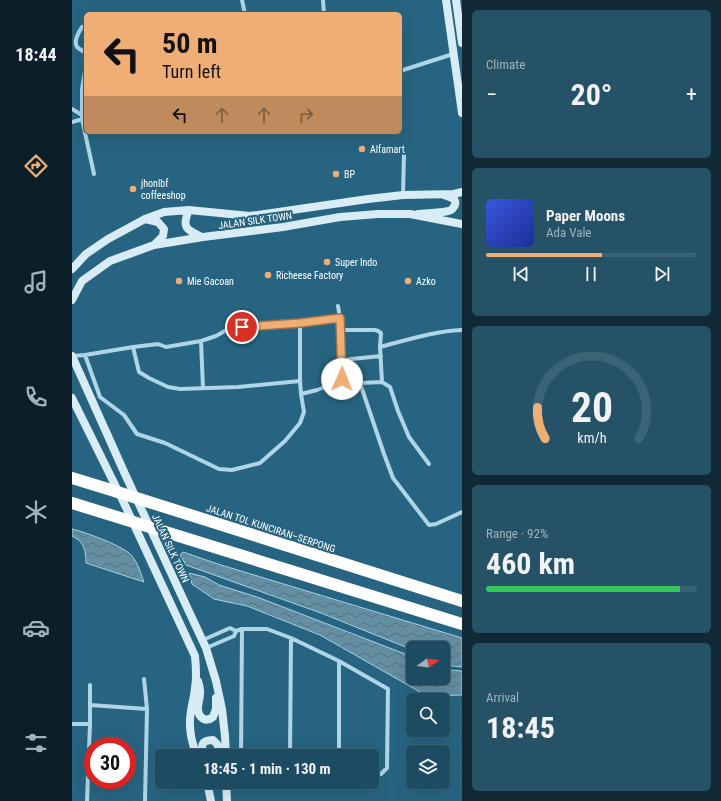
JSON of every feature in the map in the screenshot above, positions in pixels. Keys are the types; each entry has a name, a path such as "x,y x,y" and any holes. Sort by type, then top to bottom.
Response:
{"highway":[{"name":"JALAN TOL KUNCIRAN–SERPONG","path":"72,478 462,601"},
{"path":"72,503 462,624"}],"main road":[{"path":"446,0 462,113"},
{"path":"456,0 462,43"},
{"path":"450,28 460,26"},
{"name":"JALAN SILK TOWN","path":"72,269 86,254 108,238 145,219 164,212 189,210 250,216 403,195 454,194 462,192"},
{"path":"410,214 452,210 455,202 454,198 443,194"},
{"path":"189,210 185,223 188,229 203,237"},
{"name":"JALAN SILK TOWN","path":"72,300 82,281 110,261 154,245 283,227 340,217 378,214 410,214 462,224"},
{"path":"451,222 462,218"},
{"path":"145,219 158,222 164,229 163,236 154,245"},
{"name":"JALAN SILK TOWN","path":"72,356 125,474 203,640 216,681 222,709 226,749"},
{"path":"72,398 195,656 196,676 190,725 192,743 194,749"},
{"path":"196,676 200,692 198,710 200,716 204,719 209,720 213,717 216,708 216,681"},
{"path":"201,749 205,742 213,740 219,749"},
{"path":"208,789 211,801"},
{"path":"226,789 227,801"}],"street":[{"path":"242,0 245,12"},
{"path":"323,0 324,12"},
{"path":"84,26 82,27 76,43 77,47 84,52"},
{"path":"402,70 454,54"},
{"path":"83,117 82,89 84,77"},
{"path":"72,109 83,117"},
{"path":"72,122 83,117"},
{"path":"86,134 94,174"},
{"path":"403,195 404,154"},
{"path":"338,306 341,330 342,379"},
{"path":"72,356 158,344 166,347 201,341 216,336 230,328 300,323 340,318"},
{"path":"84,355 100,397 124,415 137,434 165,444 219,469 232,470 260,463 285,441 300,423 304,412 300,381 300,323"},
{"path":"341,330 375,330 381,333 380,356 382,382"},
{"path":"380,346 445,331 462,330"},
{"path":"201,341 204,388"},
{"path":"133,347 139,372 168,387 180,389 238,387 300,381"},
{"path":"342,360 380,356"},
{"path":"301,394 317,390 342,379 355,380 360,383 382,382 390,387 398,412 409,437 429,464"},
{"path":"360,383 393,478 429,525 436,524 462,512"},
{"path":"203,640 230,628 236,631 242,629 268,628 339,661 388,689 387,768 379,774"},
{"path":"241,749 242,629"},
{"path":"206,648 234,636 236,631"},
{"path":"290,749 291,638"},
{"path":"339,661 339,749"},
{"path":"144,679 147,709 145,801"},
{"path":"88,801 90,685"},
{"path":"90,705 147,709"},
{"path":"72,724 90,724"}],"water":[{"path":"72,529 104,540 128,552 136,562 144,582 86,563 84,547 76,538 72,536"},
{"path":"183,552 221,565 462,638 462,667 450,665 450,641 406,641 406,647 321,613 186,565 180,555"},
{"path":"189,573 205,577 219,585 257,597 406,654 406,684 320,635 247,606 214,599 192,584"},
{"path":"450,670 462,671 462,695 450,695 450,693 422,693 408,685 450,685"}],"place":[{"name":"Alfamart","path":"362,149"},
{"name":"BP","path":"336,174"},
{"name":"jhonlbf coffeeshop","path":"133,189"},
{"name":"Super Indo","path":"327,262"},
{"name":"Richeese Factory","path":"268,275"},
{"name":"Mie Gacoan","path":"179,281"},
{"name":"Azko","path":"408,281"}],"route":[{"path":"242,327 300,323 340,318 342,379"}]}
